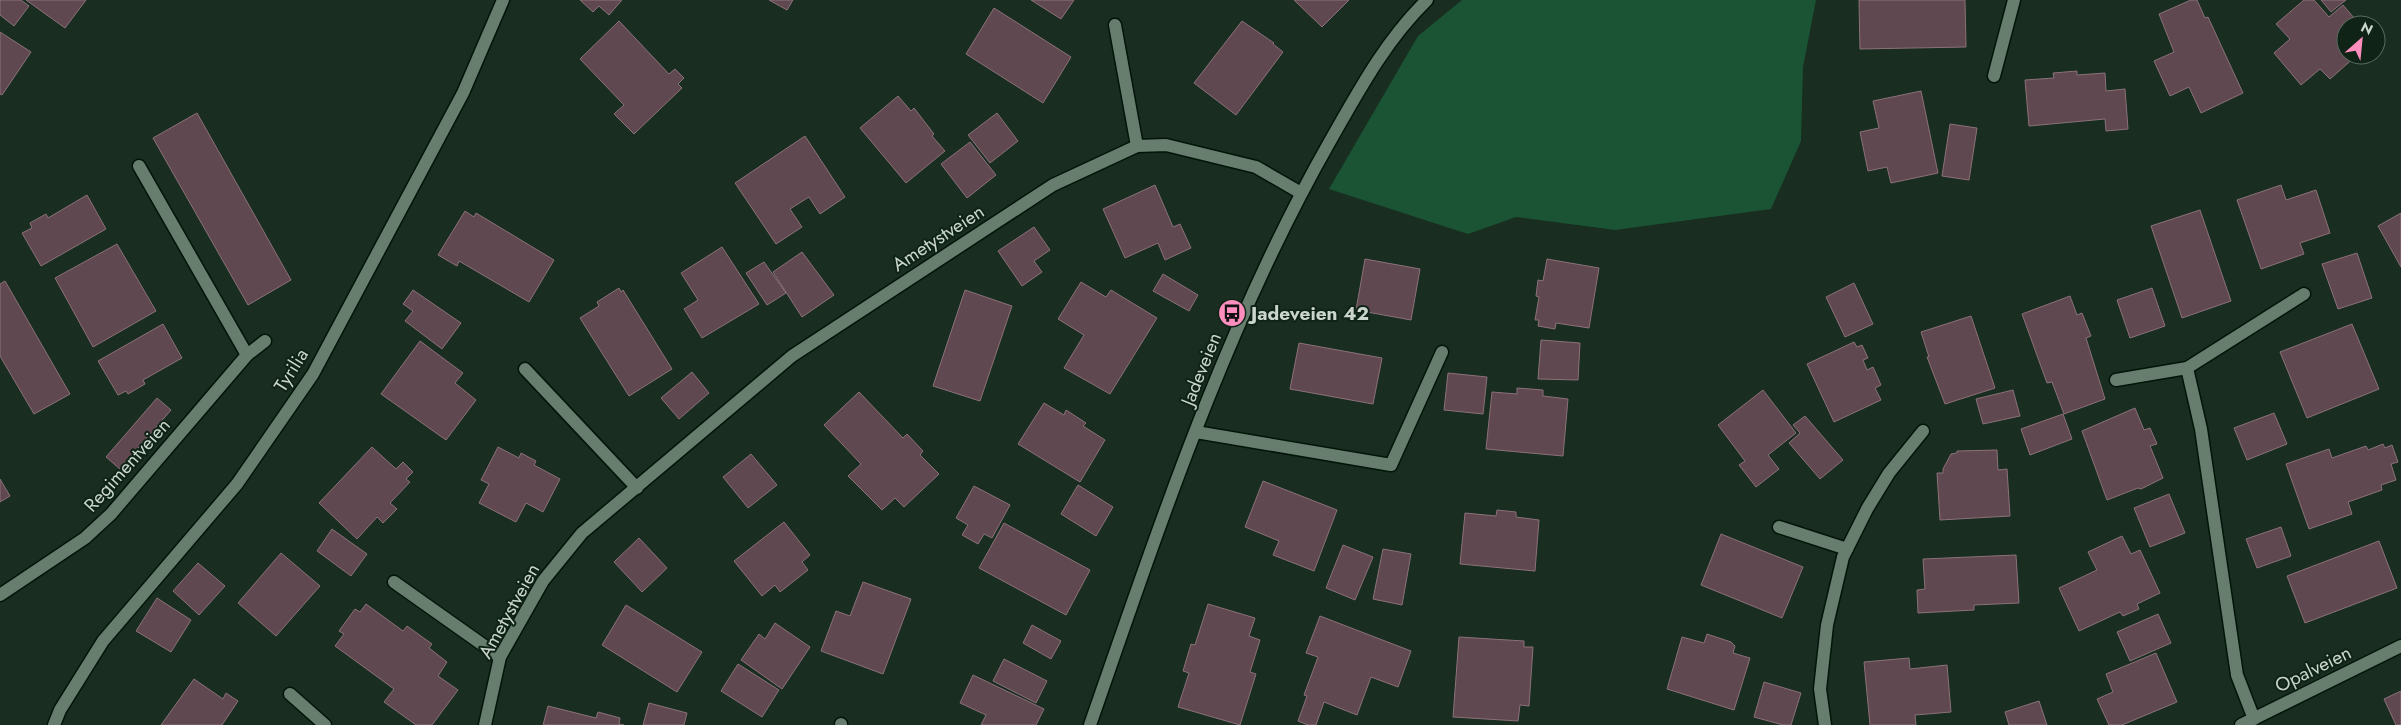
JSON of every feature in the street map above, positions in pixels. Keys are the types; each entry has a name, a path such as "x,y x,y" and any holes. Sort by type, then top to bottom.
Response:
{"street":[{"name":"Tyrilia","path":"54,725 60,710 103,641 237,484 313,374 463,93 503,0"},
{"name":"Jadeveien","path":"1090,725 1171,494 1244,314 1301,193 1375,63 1406,21 1427,0"},
{"path":"1994,76 2014,0"},
{"path":"1115,25 1137,146"},
{"name":"Ametystveien","path":"484,725 500,657 543,581 582,533 792,356 1053,185 1137,146 1166,145 1256,167 1301,193"},
{"path":"139,166 248,355"},
{"path":"2116,380 2187,368 2304,294"},
{"name":"Regimentveien","path":"0,595 85,538 112,514 248,355 265,341"},
{"path":"1196,432 1391,465 1442,352"},
{"path":"2187,368 2201,429 2237,675 2254,718"},
{"path":"525,369 637,488"},
{"path":"1825,725 1820,689 1827,626 1847,549 1867,508 1888,473 1923,431"},
{"path":"1779,527 1847,549"},
{"path":"394,582 500,657"},
{"name":"Opalveien","path":"2241,725 2401,646"},
{"path":"290,694 326,725"}],"green space":[{"path":"1462,0 1816,0 1803,67 1801,141 1771,209 1615,230 1516,217 1468,234 1329,189 1418,36"}],"building":[{"path":"0,0 21,0 29,6 14,26 0,15"},
{"path":"26,0 86,0 65,28"},
{"path":"580,0 622,0 609,15 599,6 593,12"},
{"path":"769,0 793,0 787,10"},
{"path":"1031,0 1074,0 1061,19"},
{"path":"1294,0 1349,0 1322,27"},
{"path":"1859,0 1965,0 1966,47 1860,49"},
{"path":"2191,0 2197,0 2205,18 2208,17 2243,93 2201,113 2189,87 2170,96 2154,61 2174,52 2159,14"},
{"path":"2304,0 2314,0 2329,17 2343,5 2352,15 2336,15 2336,65 2346,65 2330,79 2320,69 2301,85 2274,53 2290,39 2276,24"},
{"path":"2321,0 2346,0 2331,12"},
{"path":"994,8 1071,57 1043,103 966,54"},
{"path":"619,21 669,74 675,69 684,78 678,84 682,88 634,134 614,114 624,105 580,59"},
{"path":"1242,21 1274,43 1283,52 1236,115 1194,83"},
{"path":"0,32 31,52 2,95 0,94"},
{"path":"2077,71 2077,75 2105,73 2106,91 2125,89 2128,129 2106,131 2105,119 2029,126 2025,80 2054,78 2053,73"},
{"path":"1921,91 1938,173 1891,183 1887,167 1868,171 1860,132 1879,128 1873,101"},
{"path":"898,96 911,111 914,108 934,134 932,136 945,151 906,183 860,128"},
{"path":"197,113 291,280 248,305 153,138"},
{"path":"997,113 1018,141 990,163 968,135"},
{"path":"1950,124 1977,128 1969,180 1942,176"},
{"path":"805,136 845,197 820,214 809,197 790,209 802,227 776,244 735,183"},
{"path":"970,142 996,175 967,198 941,164"},
{"path":"1155,185 1173,227 1180,224 1191,248 1165,260 1158,243 1125,258 1103,209"},
{"path":"2281,185 2286,200 2316,190 2330,233 2300,243 2304,254 2261,269 2237,200"},
{"path":"87,195 106,229 41,266 22,233 32,228 30,223 46,214 48,218"},
{"path":"2200,210 2231,301 2182,318 2151,226"},
{"path":"465,211 474,217 476,213 554,260 529,302 459,261 457,266 438,255"},
{"path":"2401,213 2401,267 2378,226"},
{"path":"1034,227 1050,250 1034,261 1042,272 1022,286 998,251"},
{"path":"117,244 156,311 93,347 55,278"},
{"path":"722,247 759,304 702,338 684,309 698,300 681,273"},
{"path":"802,252 834,295 802,317 773,272"},
{"path":"2357,253 2372,298 2338,309 2322,264"},
{"path":"1365,259 1420,269 1411,320 1356,310"},
{"path":"1547,259 1599,268 1589,328 1556,323 1555,329 1538,326 1539,320 1535,320 1539,297 1536,296 1538,280 1543,281"},
{"path":"764,262 786,293 767,305 746,273"},
{"path":"1163,274 1198,295 1189,311 1153,291"},
{"path":"5,281 70,394 34,414 0,356 0,284"},
{"path":"1081,282 1106,297 1111,290 1157,318 1110,394 1064,368 1084,335 1058,319"},
{"path":"1854,283 1873,324 1845,337 1826,297"},
{"path":"619,288 621,292 623,290 672,369 629,396 580,318 599,306 597,302"},
{"path":"2152,288 2165,326 2130,338 2117,300"},
{"path":"413,290 461,323 442,349 405,321 413,311 403,304"},
{"path":"965,290 1012,306 980,401 933,386"},
{"path":"2070,296 2077,315 2082,313 2091,336 2086,338 2105,399 2064,414 2052,382 2047,383 2022,314"},
{"path":"1971,316 1995,388 1945,404 1927,357 1929,357 1921,332"},
{"path":"163,324 182,358 143,380 145,384 128,394 126,391 118,395 98,361"},
{"path":"2352,324 2379,389 2307,418 2280,352"},
{"path":"1541,340 1580,343 1578,380 1538,379"},
{"path":"420,341 463,373 455,383 476,400 446,440 381,394"},
{"path":"1854,342 1857,347 1862,345 1868,358 1863,360 1867,370 1873,367 1881,385 1875,388 1881,400 1834,422 1807,364"},
{"path":"1299,343 1382,358 1373,404 1290,389"},
{"path":"692,372 709,393 679,419 661,398"},
{"path":"1448,373 1487,377 1483,414 1444,410"},
{"path":"1517,388 1543,390 1543,396 1568,399 1563,456 1486,449 1492,392 1517,394"},
{"path":"1763,390 1796,433 1768,455 1779,469 1756,487 1739,465 1745,461 1718,425"},
{"path":"2013,390 2020,416 1983,424 1976,399"},
{"path":"859,392 903,438 907,434 923,451 920,455 939,474 904,507 895,498 882,510 848,476 861,464 824,425"},
{"path":"157,398 171,410 120,469 106,457"},
{"path":"1044,403 1064,415 1066,410 1086,423 1083,426 1105,440 1080,482 1018,444"},
{"path":"2135,408 2144,430 2150,428 2157,444 2150,446 2163,478 2141,489 2138,488 2107,500 2082,431"},
{"path":"2274,413 2287,444 2247,460 2234,428"},
{"path":"2063,414 2072,439 2030,455 2021,429"},
{"path":"1805,416 1843,460 1820,479 1789,443 1800,433 1793,425"},
{"path":"2383,444 2385,448 2392,445 2398,462 2391,464 2396,480 2381,485 2382,490 2348,502 2352,514 2309,529 2286,464 2329,449 2332,458 2366,446 2368,450"},
{"path":"372,447 396,469 403,462 413,472 406,479 410,482 390,503 397,509 383,523 377,517 357,539 319,503"},
{"path":"498,447 519,458 521,453 536,461 534,465 560,479 543,512 526,503 516,522 479,503 489,484 481,480"},
{"path":"1997,450 1998,470 2007,469 2010,516 1940,520 1937,473 1943,473 1943,469 1951,454 1957,453 1957,451"},
{"path":"751,454 777,485 748,508 723,477"},
{"path":"0,479 10,496 0,502"},
{"path":"1263,481 1337,510 1314,571 1273,555 1279,541 1245,527"},
{"path":"1078,485 1113,507 1096,536 1061,514"},
{"path":"974,486 1010,505 992,538 984,534 978,544 962,535 968,525 956,518"},
{"path":"2169,494 2185,533 2150,547 2134,508"},
{"path":"1497,510 1516,512 1516,517 1539,520 1535,571 1460,564 1465,513 1496,516"},
{"path":"784,522 810,555 802,562 808,570 780,592 775,585 762,596 734,561"},
{"path":"1004,523 1090,570 1066,615 979,568"},
{"path":"2281,527 2291,556 2257,568 2246,539"},
{"path":"332,529 367,554 351,576 317,551"},
{"path":"1721,534 1803,567 1782,618 1701,585"},
{"path":"2122,536 2131,554 2140,550 2160,593 2137,604 2139,609 2123,616 2120,612 2079,631 2059,588 2097,570 2088,552"},
{"path":"639,538 667,568 642,592 614,562"},
{"path":"2379,541 2397,588 2305,623 2287,576"},
{"path":"1343,545 1373,557 1355,600 1326,588"},
{"path":"1383,549 1411,554 1402,605 1373,599"},
{"path":"281,553 320,586 276,636 238,603"},
{"path":"2016,555 2019,603 1974,605 1974,610 1918,613 1917,590 1925,589 1923,559"},
{"path":"198,563 225,586 199,615 173,591"},
{"path":"863,582 911,599 883,674 821,651 836,611 850,616"},
{"path":"157,598 191,620 171,652 136,631"},
{"path":"366,604 403,631 407,626 432,644 429,648 447,662 438,676 458,690 432,725 416,725 384,702 394,689 335,646 344,634 339,631 355,609 360,612"},
{"path":"1208,604 1255,618 1249,636 1260,640 1250,672 1256,674 1240,725 1178,707 1189,673 1183,671 1191,644 1195,645"},
{"path":"626,605 702,652 677,692 602,645"},
{"path":"2158,614 2171,643 2130,661 2117,632"},
{"path":"1320,616 1411,651 1398,687 1371,677 1357,715 1324,702 1316,725 1308,725 1298,721 1307,696 1304,695 1318,657 1306,653"},
{"path":"775,623 810,647 782,689 741,660 759,634 765,639"},
{"path":"1032,625 1061,641 1051,659 1023,643"},
{"path":"1707,634 1731,642 1735,646 1733,653 1750,658 1734,710 1667,689 1682,637 1704,643"},
{"path":"1459,637 1524,641 1524,647 1533,647 1529,706 1520,705 1518,721 1453,717"},
{"path":"2156,653 2177,702 2122,725 2109,725 2097,699 2113,692 2106,674"},
{"path":"1909,658 1910,669 1947,665 1951,712 1915,715 1916,725 1870,725 1864,662"},
{"path":"1004,659 1047,681 1036,703 993,681"},
{"path":"738,664 779,690 762,717 721,691"},
{"path":"973,675 1044,709 1036,725 981,725 986,715 960,703"},
{"path":"194,679 223,699 226,693 238,701 222,725 161,725"},
{"path":"1764,682 1801,693 1791,725 1783,725 1754,717"},
{"path":"2401,691 2401,725 2396,725 2384,699"},
{"path":"2039,701 2047,725 2009,725 2005,712"},
{"path":"649,703 687,713 684,725 643,725"},
{"path":"548,706 596,718 598,712 620,718 619,724 624,725 543,725"}],"place":[{"name":"Jadeveien 42","path":"1232,313"}]}
